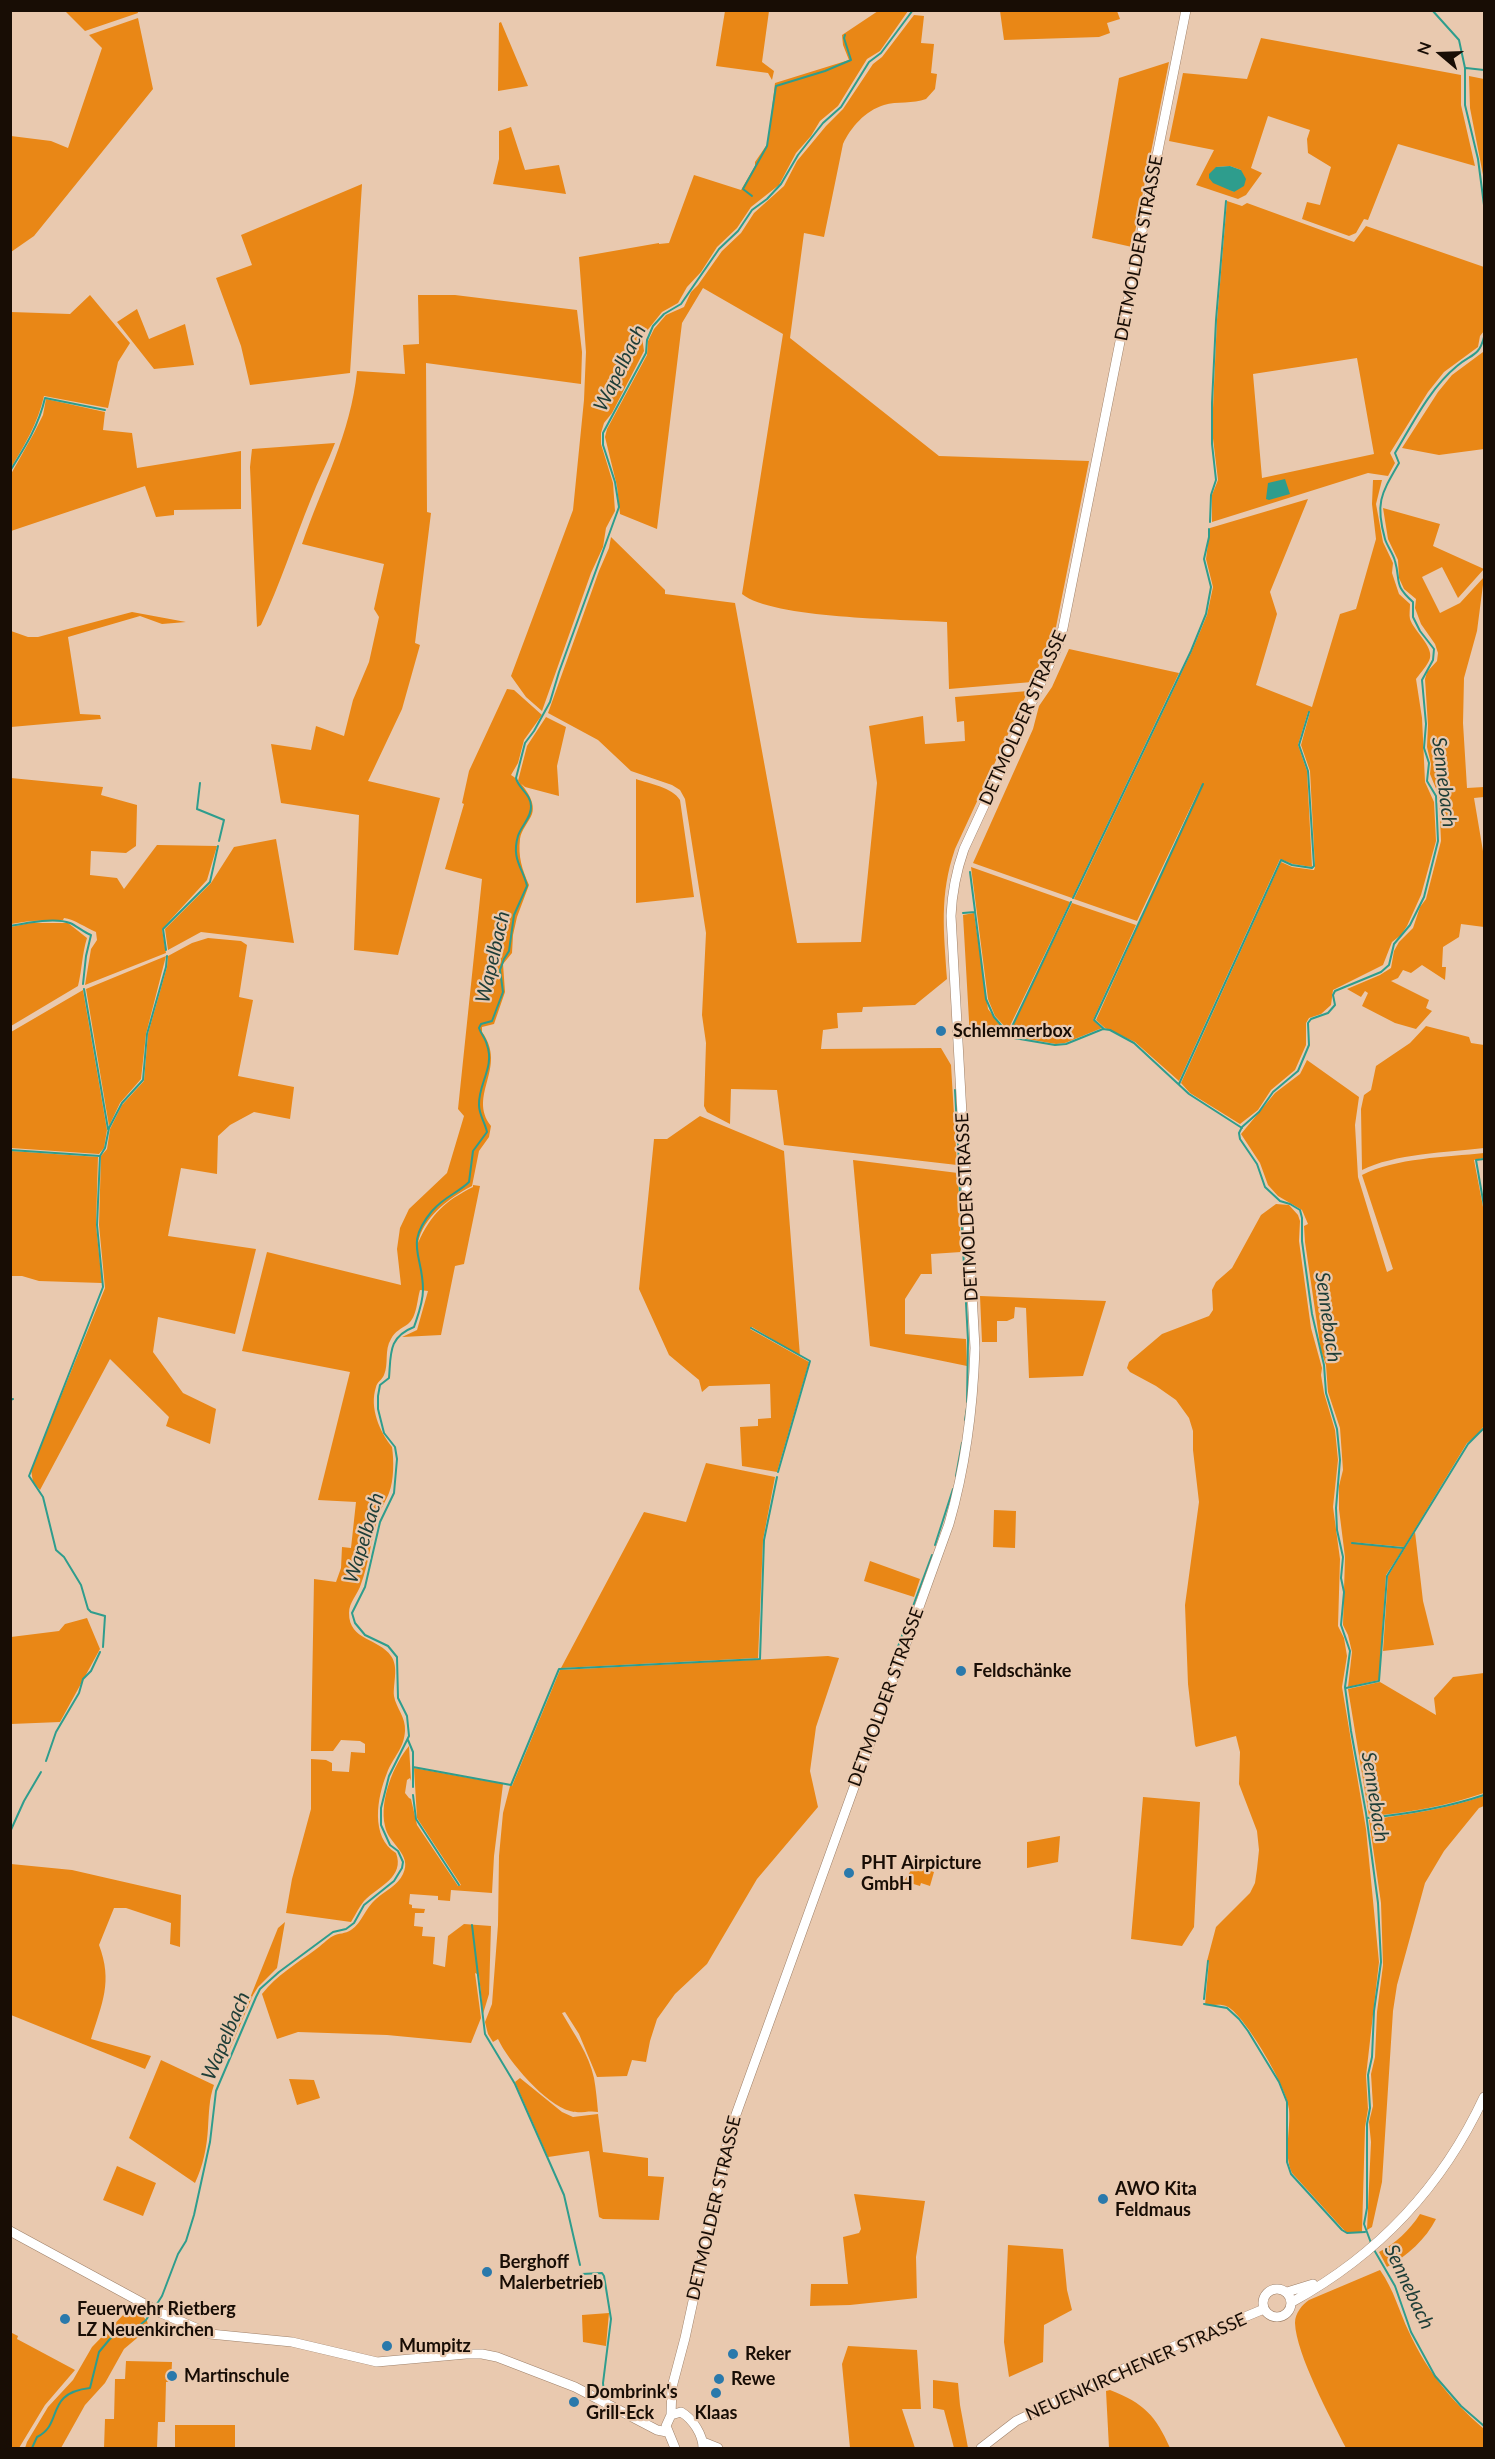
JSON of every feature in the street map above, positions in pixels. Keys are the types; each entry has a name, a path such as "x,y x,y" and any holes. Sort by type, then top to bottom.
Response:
{"main road":[{"name":"DETMOLDER STRASSE","path":"672,2420 672,2391 721,2165 735,2114 945,1533 960,1484 972,1411 975,1348 951,916 952,891 956,870 964,849 1057,648 1063,628 1186,10"},
{"path":"1292,2302 1372,2246 1414,2207 1459,2146 1485,2097"},
{"path":"10,2231 148,2306 198,2330 216,2335 292,2342 377,2362 466,2354 489,2355 575,2387 647,2424 691,2419 703,2445 718,2448"},
{"path":"1287,2292 1309,2286 1334,2274"},
{"path":"1281,2289 1287,2292 1292,2302 1290,2311 1282,2317 1275,2318 1264,2309 1264,2297 1269,2292 1281,2289"},
{"name":"NEUENKIRCHENER STRASSE","path":"981,2448 1016,2421 1146,2358 1264,2309"},
{"path":"672,2420 675,2448"}],"shaded area":[{"path":"137,10 138,13 85,31 65,11"},
{"path":"725,11 769,11 762,62 774,71 772,80 768,73 716,66"},
{"path":"878,11 908,11 880,51 867,59 838,106 820,121 796,153 779,185 751,207 737,228 717,247 678,303 662,312 642,337 644,351 612,413 604,423 601,433 601,444 613,483 615,511 606,528 603,547 591,573 542,711 526,697 511,676 573,510 584,400 586,352 579,257 669,243 694,175 741,190 755,162 768,143 775,83 849,60 842,35"},
{"path":"1000,11 1117,11 1120,19 1107,23 1110,33 1099,37 1004,40"},
{"path":"914,15 924,16 921,43 934,44 931,73 937,74 935,89 926,99 889,104 871,111 859,120 846,138 824,237 804,233 790,338 939,456 1089,461 1056,627 1032,682 949,689 947,622 809,613 758,602 742,594 783,334 703,288 682,323 657,529 620,514 617,486 605,437 607,429 647,355 648,341 654,329 666,315 684,307 691,292 722,251 741,233 754,213 784,186 797,161 843,109 873,64 882,57"},
{"path":"138,18 153,89 34,236 11,252 11,136 51,141 68,148 102,48 89,35"},
{"path":"501,22 528,86 498,91 499,23"},
{"path":"1261,38 1461,75 1461,105 1475,166 1398,144 1368,220 1364,219 1356,233 1349,236 1302,219 1307,202 1320,205 1331,167 1308,153 1307,139 1310,130 1268,116 1251,168 1262,173 1246,195 1238,199 1196,185 1214,150 1169,141 1183,73 1247,79","holes":["1230,166 1241,170 1234,192 1223,186 1216,167"]},
{"path":"1169,62 1132,247 1092,238 1119,78"},
{"path":"1469,76 1484,79 1484,180 1470,108"},
{"path":"511,127 525,170 559,165 566,194 493,184 499,159 499,131"},
{"path":"362,184 350,373 250,385 241,346 216,278 252,265 241,235"},
{"path":"1227,201 1242,206 1247,203 1354,242 1366,226 1484,267 1484,331 1480,336 1478,347 1444,372 1428,392 1390,453 1395,463 1388,476 1368,473 1212,522 1212,495 1218,480 1212,430 1217,320","holes":["1357,358 1374,454 1262,478 1253,374"]},
{"path":"90,295 130,343 118,362 108,408 44,396 35,424 11,468 11,312 70,314"},
{"path":"418,295 455,295 577,310 582,352 581,384 426,363 427,512 431,513 415,643 420,645 402,709 368,781 440,798 398,955 354,950 359,815 281,803 271,744 311,750 316,726 344,736 353,700 369,662 379,617 374,609 384,564 302,544 349,416 357,371 405,374 403,345 419,344"},
{"path":"137,309 149,339 185,324 194,365 154,369 117,322"},
{"path":"1484,348 1484,449 1439,455 1402,448 1438,392 1452,375 1483,352"},
{"path":"46,399 105,412 103,430 132,433 137,468 241,451 241,509 174,510 174,515 156,517 145,486 11,531 11,474 43,415"},
{"path":"335,443 268,610 261,625 257,627 250,467 252,449"},
{"path":"1373,480 1382,480 1376,504 1383,542 1393,563 1392,573 1399,594 1410,604 1412,624 1430,653 1428,663 1416,679 1422,718 1425,782 1434,802 1436,841 1421,895 1407,926 1392,942 1383,965 1333,990 1331,1005 1321,1014 1309,1018 1306,1023 1306,1045 1295,1070 1271,1090 1258,1110 1240,1124 1190,1093 1181,1083 1281,862 1292,867 1314,870 1310,771 1301,745 1310,712 1308,712 1298,745 1307,771 1312,867 1280,859 1179,1081 1135,1042 1105,1028 1096,1020 1202,783 1137,921 1074,899 1207,615 1213,587 1206,559 1210,528 1308,499 1270,592 1277,614 1256,685 1312,707 1340,614 1356,609 1376,539 1372,504"},
{"path":"1383,508 1440,524 1433,546 1484,569 1458,598 1442,567 1422,577 1440,613 1460,603 1484,577 1477,631 1464,678 1463,723 1467,788 1484,787 1484,797 1474,798 1484,857 1484,927 1461,924 1459,937 1443,947 1442,967 1446,967 1445,980 1422,965 1411,973 1403,970 1398,978 1391,981 1429,1000 1426,1008 1432,1011 1416,1029 1395,1023 1362,1006 1368,993 1365,991 1361,997 1347,989 1391,968 1394,951 1399,942 1413,928 1420,907 1426,899 1441,841 1439,796 1430,774 1431,764 1427,747 1425,679 1427,672 1437,661 1438,653 1435,644 1421,624 1415,608 1416,599 1404,589 1399,578 1398,560 1388,539"},
{"path":"611,537 665,590 665,594 735,603 797,943 861,942 877,783 869,726 923,716 925,744 965,741 964,721 957,722 955,697 1028,691 955,849 950,866 944,914 947,979 915,1005 863,1007 862,1012 837,1013 838,1028 823,1030 821,1049 941,1048 951,1065 957,1165 784,1145 777,1090 731,1089 730,1124 707,1112 704,1106 706,1043 702,1015 706,933 685,799 680,790 672,785 631,771 598,740 548,713 609,548"},
{"path":"132,612 186,622 162,624 140,616 68,637 80,714 100,715 101,719 11,727 11,631 28,637 38,637"},
{"path":"1069,649 1179,673 1072,898 973,863 1033,729 1039,706 1052,687"},
{"path":"507,689 514,690 542,715 524,740 518,763 511,775 523,787 530,798 533,809 520,839 521,863 529,885 517,917 512,953 503,964 505,992 494,1024 482,1027 491,1058 483,1103 485,1115 491,1126 489,1137 479,1151 472,1186 438,1209 425,1225 418,1243 428,1224 440,1209 473,1187 473,1185 480,1186 464,1264 455,1266 441,1335 402,1337 417,1330 428,1291 420,1290 411,1321 394,1334 389,1343 385,1371 376,1387 375,1411 383,1434 392,1447 393,1477 391,1488 380,1511 364,1576 350,1605 349,1613 354,1629 386,1650 395,1665 394,1696 404,1721 405,1731 403,1743 383,1783 378,1816 382,1837 396,1853 397,1869 389,1880 364,1901 351,1922 286,1913 292,1879 311,1809 311,1759 326,1760 332,1763 332,1771 349,1772 351,1752 365,1753 365,1744 360,1741 341,1740 333,1751 311,1751 314,1579 336,1582 341,1568 342,1547 351,1548 356,1502 318,1500 350,1372 242,1351 267,1252 401,1285 397,1249 400,1228 409,1209 447,1173 464,1116 458,1109 482,879 445,869 464,804 462,803 469,771"},
{"path":"546,717 566,727 557,766 559,796 525,787 518,781 527,746"},
{"path":"11,778 103,787 101,795 137,805 136,846 126,853 91,851 90,875 117,878 124,889 157,845 217,846 207,880 162,929 166,953 85,985 91,949 97,940 96,932 64,918 63,920 11,924"},
{"path":"636,779 666,789 680,800 694,897 636,903"},
{"path":"276,839 294,943 201,932 168,950 165,929 211,883 234,847"},
{"path":"971,867 1070,902 1008,1030 995,1016 988,999"},
{"path":"1072,903 1136,925 1093,1020 1102,1028 1065,1043 1056,1044 1015,1037 1009,1032"},
{"path":"974,913 988,1009 1010,1037 970,1038 963,915"},
{"path":"30,923 68,923 87,938 78,986 11,1026 11,927"},
{"path":"208,938 241,941 247,945 239,997 253,1000 238,1076 294,1087 290,1119 254,1112 230,1125 218,1136 217,1174 181,1168 168,1236 256,1249 235,1334 158,1317 153,1352 183,1393 216,1409 210,1444 166,1426 169,1417 110,1359 40,1490 33,1482 31,1470 105,1288 99,1225 101,1156 107,1149 110,1129 122,1105 144,1081 148,1034 168,956 192,943"},
{"path":"166,956 146,1034 141,1079 120,1103 109,1126 86,989"},
{"path":"83,990 107,1130 104,1148 99,1154 11,1148 11,1032"},
{"path":"1426,1026 1469,1037 1471,1043 1484,1045 1484,1148 1405,1157 1362,1170 1361,1109 1364,1095 1371,1090 1376,1066 1410,1043"},
{"path":"1307,1060 1359,1097 1355,1125 1358,1177 1387,1272 1393,1269 1362,1175 1375,1169 1405,1162 1484,1153 1484,1158 1474,1160 1484,1212 1484,1426 1467,1443 1404,1547 1351,1542 1403,1549 1386,1575 1379,1680 1348,1687 1352,1652 1343,1625 1345,1557 1339,1509 1339,1486 1343,1470 1340,1428 1328,1392 1326,1365 1321,1351 1305,1242 1304,1226 1308,1224 1302,1210 1278,1196 1268,1185 1260,1163 1241,1134 1275,1093 1300,1074"},
{"path":"700,1116 784,1151 800,1356 752,1327 750,1329 809,1362 777,1472 742,1466 740,1427 758,1426 758,1419 771,1418 770,1384 709,1386 702,1392 699,1380 669,1355 639,1289 654,1139 667,1139"},
{"path":"11,1151 98,1157 96,1225 102,1283 39,1281 22,1276 11,1276"},
{"path":"853,1160 958,1173 961,1252 931,1254 932,1274 921,1274 905,1299 905,1334 966,1339 967,1366 870,1346"},
{"path":"1276,1204 1289,1205 1300,1221 1299,1241 1311,1328 1322,1368 1324,1393 1335,1430 1338,1460 1333,1507 1340,1559 1338,1626 1344,1638 1347,1656 1342,1687 1366,1829 1379,1962 1366,2076 1368,2109 1365,2127 1362,2232 1360,2233 1347,2233 1292,2173 1288,2158 1289,2109 1287,2099 1274,2070 1255,2038 1228,2007 1205,2005 1209,1961 1207,1961 1216,1927 1250,1893 1255,1883 1259,1850 1257,1831 1239,1784 1240,1752 1236,1736 1196,1747 1195,1745 1188,1684 1185,1605 1199,1502 1193,1431 1189,1418 1176,1400 1127,1368 1129,1362 1162,1334 1209,1316 1213,1310 1212,1290 1216,1282 1232,1268 1261,1215"},
{"path":"980,1296 1106,1301 1083,1376 1029,1378 1026,1308 1015,1307 1014,1318 997,1321 997,1342 982,1342"},
{"path":"706,1463 775,1477 763,1540 758,1658 561,1668 644,1512 686,1522"},
{"path":"994,1510 1016,1511 1015,1548 993,1547"},
{"path":"1415,1532 1423,1601 1434,1645 1383,1651 1388,1576"},
{"path":"870,1561 920,1579 914,1597 864,1581"},
{"path":"87,1618 100,1649 60,1722 11,1724 11,1637 59,1631 65,1624"},
{"path":"828,1656 839,1658 816,1727 810,1771 818,1807 757,1879 707,1964 675,1994 657,2019 646,2062 632,2060 627,2076 597,2077 579,2034 565,2012 562,2013 581,2044 592,2069 598,2112 573,2112 560,2107 529,2081 510,2059 498,2039 493,2042 485,2022 492,2004 503,1813 510,1786 512,1786 560,1670"},
{"path":"1484,1673 1484,1793 1427,1808 1369,1816 1348,1689 1380,1682 1436,1715 1434,1698 1453,1677"},
{"path":"409,1746 411,1781 410,1778 407,1780 405,1793 411,1799 417,1825 458,1886 461,1885 417,1818 414,1768 503,1784 492,1893 451,1890 450,1901 438,1900 438,1896 410,1894 409,1904 412,1908 425,1909 424,1913 415,1913 414,1926 423,1927 422,1936 435,1937 433,1964 445,1967 448,1936 464,1924 491,1926 489,1994 483,2014 479,1975 475,1973 481,2018 471,2043 387,2035 298,2032 277,2039 262,1994 280,1976 328,1939 355,1927 372,1903 395,1885 403,1874 405,1861 387,1832 384,1805 393,1772"},
{"path":"1484,1796 1484,1806 1479,1808 1444,1851 1425,1883 1397,1985 1393,2011 1382,2182 1372,2227 1367,2230 1371,2142 1369,2122 1373,2106 1371,2074 1375,2057 1377,2012 1383,1965 1381,1903 1369,1820 1441,1808"},
{"path":"1143,1797 1200,1802 1194,1927 1182,1946 1131,1939"},
{"path":"1060,1836 1058,1862 1027,1868 1027,1842"},
{"path":"11,1864 72,1870 181,1895 180,1947 170,1944 171,1923 126,1908 114,1908 99,1945 106,1982 91,2039 151,2056 145,2069 11,2015"},
{"path":"914,1866 934,1872 930,1886 921,1883 920,1886 904,1881"},
{"path":"285,1922 277,1968 253,1995 226,2058 278,1928"},
{"path":"161,2060 214,2085 210,2101 206,2149 195,2183 129,2138"},
{"path":"520,2078 562,2112 573,2117 598,2114 603,2152 648,2158 648,2176 664,2177 659,2220 599,2217 589,2151 548,2157 515,2082"},
{"path":"289,2079 314,2080 320,2098 297,2105"},
{"path":"117,2166 156,2183 143,2216 103,2200"},
{"path":"854,2194 925,2201 916,2257 917,2298 850,2305 810,2306 811,2284 848,2284 843,2237 859,2233 861,2229"},
{"path":"1420,2214 1436,2219 1415,2246 1402,2258 1387,2267 1379,2252 1402,2236"},
{"path":"1008,2245 1063,2249 1067,2290 1072,2310 1044,2325 1043,2362 1009,2377 1004,2342"},
{"path":"1380,2270 1393,2293 1416,2347 1432,2373 1461,2407 1484,2429 1484,2448 1346,2448 1301,2352 1295,2319 1299,2310 1309,2300"},
{"path":"131,2310 141,2314 148,2325 143,2333 124,2349 105,2383 85,2405 61,2448 25,2448 48,2407 73,2380 92,2347 126,2312"},
{"path":"609,2313 606,2346 583,2342 582,2315"},
{"path":"10,2332 18,2336 17,2339 75,2370 45,2405 19,2448 11,2448"},
{"path":"848,2346 917,2350 921,2409 902,2409 915,2448 850,2448 842,2364"},
{"path":"126,2361 172,2362 171,2382 166,2382 165,2422 158,2422 157,2448 104,2448 105,2419 114,2419 115,2379 125,2379"},
{"path":"933,2380 958,2383 968,2448 954,2448 944,2410 933,2408"},
{"path":"1110,2390 1132,2400 1148,2412 1160,2427 1170,2448 1109,2448 1106,2391"},
{"path":"175,2425 235,2425 235,2448 175,2448"}],"water":[{"path":"1230,166 1241,170 1246,179 1244,186 1234,192 1213,183 1209,178 1209,174 1216,167"},
{"path":"1285,479 1290,494 1266,499 1268,483"}],"waterway":[{"name":"Wapelbach","path":"155,2307 186,2241 194,2215 210,2142 216,2091 260,1989 333,1932 346,1929 354,1923 364,1905 394,1881 402,1868 403,1862 398,1851 390,1845 381,1825 381,1808 389,1776 409,1736 407,1716 398,1698 397,1657 388,1646 365,1635 355,1623 352,1613 365,1587 380,1522 394,1493 397,1459 395,1447 384,1433 378,1409 378,1396 380,1385 389,1378 392,1347 399,1336 414,1327 421,1304 423,1290 417,1250 419,1233 432,1211 469,1182 473,1151 487,1132 480,1112 479,1097 488,1068 489,1053 479,1028 481,1024 492,1021 503,992 500,970 509,951 514,915 527,886 517,857 516,844 519,832 530,814 531,806 529,798 516,778 525,743 550,702 619,507 615,482 603,445 603,433 646,353 647,340 653,326 664,314 681,304 719,249 738,231 752,210 767,199 781,184 798,155 823,123 841,107 869,62 881,53 913,10"},
{"name":"Sennebach","path":"1432,10 1459,40 1465,68 1465,105 1478,159 1484,205"},
{"path":"752,196 743,189 767,146 776,86 825,71 851,60 845,35"},
{"path":"1466,68 1484,70"},
{"path":"1210,522 1211,495 1216,480 1212,444 1216,320 1226,201"},
{"name":"Sennebach","path":"1371,2243 1364,2224 1367,2208 1367,2124 1370,2108 1368,2075 1372,2057 1374,2011 1381,1962 1378,1903 1345,1687 1350,1651 1341,1625 1344,1592 1341,1578 1343,1557 1337,1530 1336,1508 1340,1460 1337,1429 1326,1393 1324,1365 1312,1314 1300,1210 1280,1201 1265,1187 1257,1164 1240,1139 1239,1133 1242,1127 1259,1112 1273,1092 1298,1071 1309,1045 1308,1023 1311,1019 1328,1013 1335,1005 1333,995 1335,991 1381,972 1389,965 1394,944 1410,925 1424,897 1438,841 1436,796 1427,781 1429,763 1424,748 1426,724 1422,680 1433,660 1434,649 1420,631 1413,617 1413,602 1400,587 1394,558 1385,539 1380,507 1384,491 1399,463 1395,453 1415,418 1447,375 1477,352 1484,337"},
{"path":"10,471 35,427 45,398 105,410"},
{"path":"1073,898 1191,651 1206,614 1211,587 1204,559 1209,529"},
{"path":"1179,1084 1281,860 1292,865 1312,868 1314,866 1308,771 1299,745 1309,712"},
{"path":"200,783 197,809 224,820 219,841"},
{"path":"1104,1029 1094,1020 1203,784"},
{"path":"166,950 163,929 210,882 218,846"},
{"path":"970,872 975,911"},
{"path":"1071,902 1009,1033 1014,1038 1055,1045 1066,1044 1103,1029 1110,1030 1134,1043 1189,1094 1242,1128"},
{"path":"963,913 975,912 986,999 994,1017 1008,1033"},
{"path":"10,926 40,921 64,921 91,935 83,984"},
{"path":"103,1647 105,1616 88,1609 81,1585 64,1557 56,1550 43,1497 29,1476 103,1287 97,1225 100,1156 105,1148 109,1128 122,1103 143,1080 147,1034 167,956"},
{"path":"84,989 108,1129"},
{"path":"955,1090 959,1163"},
{"path":"10,1150 100,1156"},
{"path":"1484,1159 1476,1160 1484,1206"},
{"path":"959,1174 968,1340 967,1402"},
{"path":"751,1328 810,1361 778,1472"},
{"path":"965,1420 967,1408"},
{"path":"1346,1688 1379,1681 1387,1576 1468,1444 1484,1428"},
{"path":"956,1476 962,1443"},
{"path":"413,1767 511,1785 559,1669 760,1659 764,1540 777,1477"},
{"path":"935,1545 953,1489"},
{"path":"1352,1543 1403,1548"},
{"path":"890,1668 932,1555"},
{"path":"46,1761 56,1732 79,1693 83,1679 91,1671 100,1652"},
{"path":"408,1740 413,1752 413,1787"},
{"path":"10,1832 41,1772"},
{"path":"413,1795 416,1819 459,1885"},
{"path":"1367,1818 1427,1810 1484,1795"},
{"path":"472,1925 485,2034 515,2084 564,2195 580,2265"},
{"path":"1204,1999 1208,1961"},
{"path":"1204,2004 1227,2008 1239,2019 1279,2082 1287,2102 1287,2162 1291,2174 1342,2230 1347,2233 1365,2232"},
{"name":"Sennebach","path":"1373,2248 1395,2286 1411,2332 1435,2376 1461,2406 1484,2426"},
{"path":"582,2274 602,2273 604,2276 611,2319 603,2383 604,2393"},
{"name":"Wapelbach","path":"32,2448 37,2437 50,2425 60,2402 76,2391 90,2388 99,2352 109,2340 117,2332 134,2330 146,2320 152,2311"}],"place":[{"name":"Schlemmerbox","path":"941,1031"},
{"name":"Feldschänke","path":"961,1671"},
{"name":"PHT Airpicture GmbH","path":"849,1873"},
{"name":"AWO Kita Feldmaus","path":"1103,2199"},
{"name":"Berghoff Malerbetrieb","path":"487,2272"},
{"name":"Feuerwehr Rietberg LZ Neuenkirchen","path":"65,2319"},
{"name":"Mumpitz","path":"387,2346"},
{"name":"Reker","path":"733,2354"},
{"name":"Martinschule","path":"172,2376"},
{"name":"Rewe","path":"719,2379"},
{"name":"Klaas","path":"716,2393"},
{"name":"Dombrink's Grill-Eck","path":"574,2402"}]}
